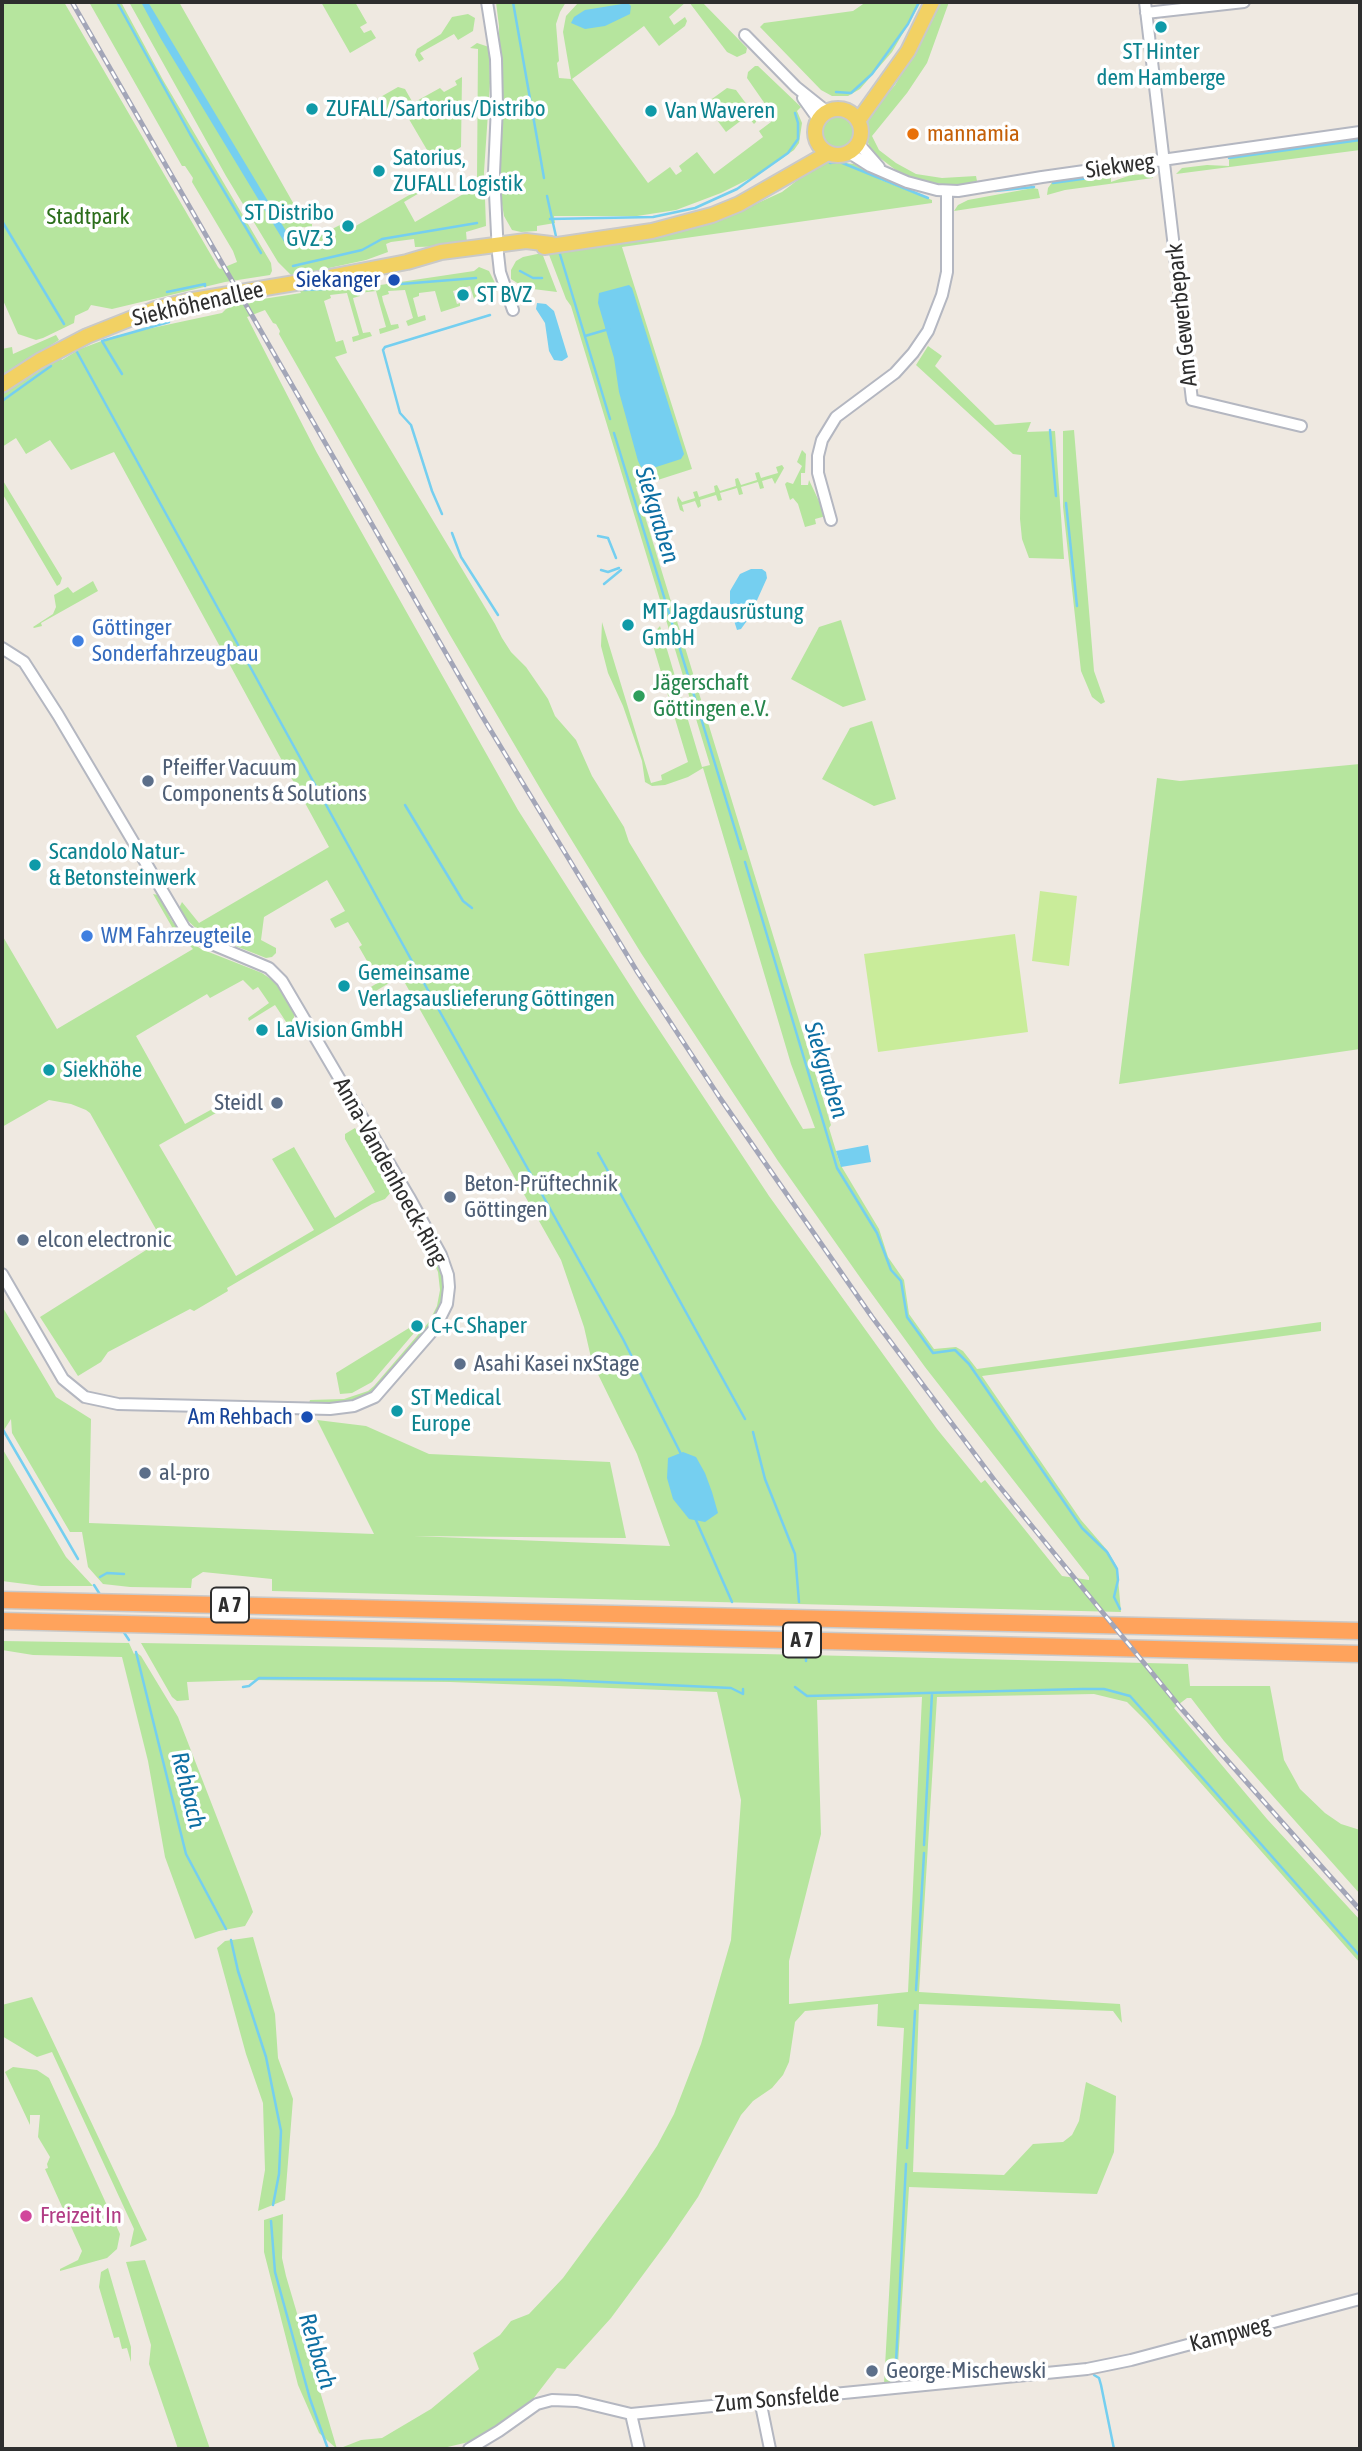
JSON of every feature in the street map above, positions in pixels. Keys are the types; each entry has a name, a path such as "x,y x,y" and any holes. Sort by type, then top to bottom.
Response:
{"highway":[{"path":"2,1591 32,1601"},
{"name":"A 7","path":"2,1600 1360,1631"},
{"name":"A 7","path":"2,1621 1360,1654"}],"main road":[{"path":"853,116 881,87 908,51 932,2"},
{"path":"837,108 853,116 861,132 853,148 838,155 828,153 816,141 814,130 822,115 837,108"},
{"path":"793,172 816,141"},
{"path":"793,172 828,153"},
{"name":"Siekhöhenallee","path":"2,385 76,341 155,309 407,262 441,253 652,231 712,215 739,204 793,172"}],"street":[{"path":"487,2 496,59 494,173 498,249 500,272 513,310"},
{"path":"1163,160 1145,8 1244,2"},
{"path":"745,35 822,115"},
{"name":"Siekweg","path":"853,148 883,171 914,184 947,191 980,189 1042,177 1360,132"},
{"name":"Am Gewerbepark","path":"1163,160 1192,400 1301,426"},
{"path":"831,520 818,473 822,440 836,417 895,373 928,331 942,295 947,272 947,191"},
{"name":"Anna-Vandenhoeck-Ring","path":"2,648 24,662 30,671 185,929 195,937 269,968 282,981 441,1255 449,1287 447,1304 435,1328 375,1397 354,1406 330,1409 118,1404 85,1397 63,1379 2,1274"},
{"name":"Kampweg","path":"1100,2367 1360,2299"},
{"name":"Zum Sonsfelde","path":"469,2449 537,2404 552,2400 577,2401 631,2414 1100,2367"},
{"path":"760,2400 769,2449"},
{"path":"631,2414 639,2449"}],"green space":[{"name":"Stadtpark","path":"2,2 64,2 220,269 237,262 233,251 89,2 121,2 163,80 271,263 270,275 225,282 112,309 91,305 88,310 75,316 74,323 43,338 36,340 18,334 2,298"},
{"path":"129,2 179,2 300,215 304,221 312,224 312,228 303,227 302,232 313,234 326,232 342,224 347,231 437,179 438,182 404,202 415,222 465,193 462,186 469,179 477,178 478,49 470,48 477,43 489,47 490,83 484,172 486,226 466,232 467,243 415,247 414,239 391,242 386,244 388,252 366,260 292,276 278,262 226,176"},
{"path":"321,2 355,2 367,23 360,27 364,33 371,30 376,38 350,53"},
{"path":"496,2 566,2 556,24 557,63 559,78 571,79 563,32 566,16 578,3 686,2 669,17 674,25 685,17 685,26 659,46 644,26 572,79 648,183 670,167 676,175 682,171 679,166 697,152 714,174 763,137 759,131 771,122 772,114 747,78 748,72 755,66 801,107 797,111 802,123 799,143 794,150 761,173 721,193 676,210 637,216 554,216 555,223 537,226 537,231 512,230 504,216 500,192 499,26"},
{"path":"689,2 702,2 747,48 746,53 737,57 727,52"},
{"path":"866,2 921,2 892,52 860,89 848,96 832,96 821,90 760,27 764,23 853,11"},
{"path":"936,2 949,2 927,63 872,136 879,150 916,174 942,178 976,176 977,181 959,185 927,183 901,174 872,152 866,138 867,121 871,113 895,85 908,63"},
{"path":"468,14 475,18 473,31 458,40 454,34 420,53 424,59 419,62 415,55 417,49 441,34 452,17"},
{"path":"462,77 461,147 445,157 440,149 430,155 403,109 388,118 377,99 398,87 405,89 413,103 440,88 444,92 457,85 455,81"},
{"path":"727,88 736,90 756,117 754,124 747,116 726,132 705,104"},
{"path":"837,114 849,119 854,131 849,143 837,148 825,143 820,131 825,119"},
{"path":"1360,137 1360,150 1176,174 1182,168 1229,166 1233,155"},
{"path":"830,161 854,164 881,180 932,200 932,203 622,247 692,469 636,487 831,1125 829,1128 840,1164 879,1229 888,1257 904,1280 909,1314 934,1349 956,1347 963,1351 977,1369 1321,1322 1321,1331 982,1376 1081,1520 1107,1550 1117,1567 1121,1612 272,1591 272,1579 203,1572 192,1579 191,1588 103,1584 88,1567 82,1532 70,1532 12,1433 11,1419 2,1433 2,1306 56,1397 91,1419 89,1523 374,1534 317,1420 366,1426 429,1454 610,1462 626,1538 414,1536 670,1546 637,1454 592,1362 584,1327 561,1260 401,976 364,998 361,993 379,982 348,922 335,928 330,919 345,911 327,880 264,917 261,940 276,948 272,957 266,958 200,932 179,908 182,902 199,923 329,847 114,452 71,470 50,440 26,454 16,438 2,447 2,391 59,355 62,360 80,349 115,336 222,313 231,304 301,293 298,288 366,283 367,287 474,271 479,267 489,271 498,289 492,299 491,297 475,302 470,286 453,291 460,306 441,312 435,291 419,293 419,296 413,298 418,317 425,315 426,320 408,326 406,321 413,318 405,290 388,291 389,294 382,296 383,301 391,325 398,324 399,328 380,334 379,329 386,327 376,291 359,293 360,296 353,298 363,333 370,332 372,336 353,342 352,337 359,335 347,293 330,295 331,298 324,301 336,342 343,340 347,353 335,357 502,638 548,699 555,716 576,740 592,776 624,827 629,842 803,1129 815,1128 791,1064 703,768 665,785 652,786 645,782 642,761 608,673 601,646 602,622 651,783 662,780 661,775 688,762 652,642 653,634 660,626 702,767 710,765 571,306 548,252 656,236 718,221 782,192 816,166","holes":["265,310 280,331 279,334 450,635 641,953 778,1161 864,1283 925,1367 1089,1580 1062,1576 985,1480 981,1483 937,1429 769,1196 640,1001 518,810 317,453 247,317"]},
{"path":"1111,174 1111,182 1131,175 1151,174 1153,178 1047,195 1053,181"},
{"path":"1038,189 1040,198 954,211 958,205 968,200"},
{"path":"542,253 557,292 525,288 511,279 511,270 516,261"},
{"path":"56,335 59,340 2,378 2,349 12,347 13,354"},
{"path":"928,346 942,356 935,366 995,425 1031,422 1027,432 1055,431 1064,559 1029,558 1022,539 1020,519 1021,455 1013,454 916,365"},
{"path":"1074,430 1094,671 1105,702 1101,704 1092,697 1081,671 1063,507 1063,431"},
{"path":"802,450 806,454 801,485 808,485 809,480 826,516 815,519 816,524 805,527 798,504 793,498 790,500 785,484 793,484 802,466 797,462"},
{"path":"782,465 784,468 775,484 772,478 762,481 764,488 760,489 758,482 741,487 743,494 739,495 737,488 720,493 722,500 718,501 716,495 700,500 701,506 698,508 695,501 682,505 684,512 680,510 678,496 682,502 695,498 693,492 697,491 699,497 715,492 714,486 717,485 720,491 736,486 735,479 738,478 741,485 757,480 755,473 759,472 761,478 778,473 776,467"},
{"path":"2,479 62,578 57,586 2,493"},
{"path":"93,581 98,591 41,623 42,626 33,627 53,614 56,607 54,595 68,587 73,593"},
{"path":"841,620 866,700 843,707 791,679 819,627"},
{"path":"872,721 896,799 874,806 822,779 850,728"},
{"path":"1360,764 1360,1049 1119,1084 1157,778 1180,781"},
{"path":"1040,891 1077,896 1069,966 1032,961"},
{"path":"153,894 158,895 172,921 188,940 201,949 262,973 275,982 295,1013 293,1021 302,1037 294,1034 275,1005 249,1021 248,1018 269,1003 258,987 253,990 243,980 210,998 207,994 136,1036 185,1124 236,1096 239,1100 159,1145 236,1276 314,1230 272,1159 294,1147 335,1218 375,1192 345,1139 345,1134 355,1128 392,1191 385,1199 227,1288 228,1291 194,1311 190,1309 108,1352 101,1362 78,1376 40,1317 162,1240 86,1110 49,1100 2,1127 2,935 57,1029 193,949 172,927"},
{"path":"1015,934 1028,1032 878,1052 864,954"},
{"path":"428,1250 432,1251 437,1261 444,1282 442,1302 432,1323 373,1391 353,1401 309,1404 310,1400 344,1399 368,1391 429,1322 437,1306 440,1290 438,1272"},
{"path":"409,1328 414,1333 372,1382 352,1393 340,1394 336,1373"},
{"path":"2,1448 66,1557 93,1586 41,1586 2,1581"},
{"path":"2,1641 129,1643 134,1654 136,1652 141,1656 178,1717 247,1895 253,1912 245,1926 195,1939 165,1857 148,1761 122,1657 33,1655 2,1650"},
{"path":"141,1643 1188,1664 1190,1686 1270,1686 1284,1760 1300,1789 1341,1824 1360,1830 1360,1894 1224,1741 1191,1698 1174,1708 1267,1819 1360,1920 1360,1963 1127,1702 1094,1694 937,1697 919,1992 1120,2004 1122,2023 1113,2011 919,2004 913,2172 1004,2175 1033,2144 1063,2142 1072,2135 1079,2121 1086,2082 1116,2096 1114,2152 1097,2194 909,2187 897,2380 884,2384 904,2028 877,2026 878,2004 805,2011 795,2022 789,2062 783,2075 741,2115 698,2197 668,2241 611,2318 565,2369 557,2368 530,2403 473,2441 439,2449 338,2449 361,2440 382,2438 431,2409 479,2369 473,2353 500,2335 511,2321 529,2314 563,2278 657,2146 674,2114 701,2044 731,1940 741,1800 717,1692 450,1682 251,1680 187,1682 189,1700 177,1701 172,1697","holes":["922,1697 908,1992 789,2004 789,1961 821,1834 817,1700"]},
{"path":"253,1937 275,2014 278,2058 293,2099 285,2200 258,2211 265,2170 263,2103 246,2054 217,1948 225,1941"},
{"path":"32,1997 147,2240 130,2247 134,2229 52,2052 37,2057 2,2036 2,2005"},
{"path":"13,2067 37,2070 49,2078 120,2234 117,2249 107,2258 60,2271 78,2260 82,2251 45,2169 48,2168 50,2157 38,2137 40,2115 30,2115 30,2125 5,2072"},
{"path":"283,2214 282,2258 286,2276 337,2449 319,2433 298,2385 264,2252 264,2220"},
{"path":"145,2260 210,2449 178,2449 149,2364 151,2345 126,2262"},
{"path":"108,2268 131,2347 131,2362 127,2348 122,2349 119,2337 114,2338 99,2287 101,2272"}],"water":[{"path":"141,2 148,2 292,241 286,245 161,39"},
{"path":"628,3 631,6 630,14 605,26 585,29 571,23 574,17 585,10"},
{"path":"629,285 684,454 681,459 647,470 641,467 638,461 598,303 599,293"},
{"path":"537,303 546,304 554,311 568,357 562,361 554,360 549,351 545,323 536,309"},
{"path":"751,569 762,569 767,578 749,618 741,629 737,630 730,608 730,591 740,574"},
{"path":"868,1145 871,1162 841,1167 836,1151"},
{"path":"683,1452 696,1457 712,1492 718,1513 705,1522 689,1519 673,1499 667,1478 668,1458"}],"waterway":[{"path":"117,2 190,134 261,253"},
{"name":"Siekgraben","path":"513,2 544,178"},
{"path":"836,92 851,93 872,74 908,24 919,2"},
{"path":"550,219 653,217 695,208 737,189 788,153 798,139 795,113"},
{"path":"1229,158 1360,140"},
{"path":"830,163 840,162 928,198"},
{"path":"1053,183 1110,175"},
{"path":"995,191 1034,187"},
{"name":"Siekgraben","path":"547,196 557,241"},
{"path":"2,221 64,324"},
{"path":"293,266 362,250 382,239 477,223"},
{"name":"Siekgraben","path":"559,251 610,419"},
{"path":"520,271 533,278 542,278"},
{"path":"401,284 476,278"},
{"path":"167,292 205,286"},
{"path":"304,290 363,287"},
{"path":"442,514 411,425 400,413 383,350 385,347 490,315"},
{"path":"122,374 102,341 169,322"},
{"path":"585,336 609,329"},
{"path":"77,352 623,1339 681,1454"},
{"path":"2,401 51,366"},
{"path":"1050,430 1056,496"},
{"name":"Siekgraben","path":"614,433 741,849"},
{"path":"1066,503 1077,606"},
{"path":"452,533 461,557 498,615"},
{"path":"598,536 608,538 616,558"},
{"path":"601,570 608,572 619,568"},
{"path":"604,584 621,570"},
{"path":"405,805 463,901 472,908"},
{"path":"745,862 837,1168 877,1233 891,1270 901,1281 907,1317 933,1353 955,1350 969,1364 1082,1528 1107,1552 1117,1569 1118,1580 1114,1597 1120,1609"},
{"path":"598,1153 745,1419"},
{"name":"Rehbach","path":"2,1428 78,1559"},
{"path":"753,1432 765,1479 795,1554 799,1602"},
{"path":"695,1518 732,1602"},
{"path":"100,1577 107,1573 124,1574"},
{"name":"Rehbach","path":"94,1585 101,1596"},
{"name":"Rehbach","path":"123,1631 129,1640"},
{"name":"Rehbach","path":"136,1652 186,1854 226,1929"},
{"path":"243,1687 259,1678 560,1680 731,1688 743,1694 743,1689"},
{"path":"795,1687 807,1696 1082,1689 1104,1689 1130,1696 1360,1956"},
{"path":"924,1845 932,1693"},
{"path":"916,1990 924,1853"},
{"name":"Rehbach","path":"231,1940 238,1971 266,2057 281,2131 279,2174 273,2205"},
{"path":"907,2148 915,2011"},
{"path":"895,2382 906,2164"},
{"name":"Rehbach","path":"271,2221 275,2272 310,2399 328,2449"},
{"path":"1094,2375 1099,2378 1101,2385 1114,2449"}],"railway":[{"path":"72,2 482,716 638,973 720,1098 872,1317 995,1481 1180,1707 1360,1910"}],"place":[{"name":"ST Hinter dem Hamberge","path":"1161,27"},
{"name":"ZUFALL/Sartorius/Distribo","path":"312,109"},
{"name":"Van Waveren","path":"651,111"},
{"name":"mannamia","path":"913,134"},
{"name":"Satorius, ZUFALL Logistik","path":"379,171"},
{"name":"ST Distribo GVZ 3","path":"348,226"},
{"name":"Siekanger","path":"394,280"},
{"name":"ST BVZ","path":"463,295"},
{"name":"MT Jagdausrüstung GmbH","path":"628,625"},
{"name":"Göttinger Sonderfahrzeugbau","path":"78,641"},
{"name":"Jägerschaft Göttingen e.V.","path":"639,696"},
{"name":"Pfeiffer Vacuum Components & Solutions","path":"148,781"},
{"name":"Scandolo Natur- & Betonsteinwerk","path":"35,865"},
{"name":"WM Fahrzeugteile","path":"87,936"},
{"name":"Gemeinsame Verlagsauslieferung Göttingen","path":"344,986"},
{"name":"LaVision GmbH","path":"262,1030"},
{"name":"Siekhöhe","path":"49,1070"},
{"name":"Steidl","path":"277,1103"},
{"name":"Beton-Prüftechnik Göttingen","path":"450,1197"},
{"name":"elcon electronic","path":"23,1240"},
{"name":"C+C Shaper","path":"417,1326"},
{"name":"Asahi Kasei nxStage","path":"460,1364"},
{"name":"ST Medical Europe","path":"397,1411"},
{"name":"Am Rehbach","path":"307,1417"},
{"name":"al-pro","path":"145,1473"},
{"name":"Freizeit In","path":"26,2216"},
{"name":"George-Mischewski","path":"872,2371"}]}
